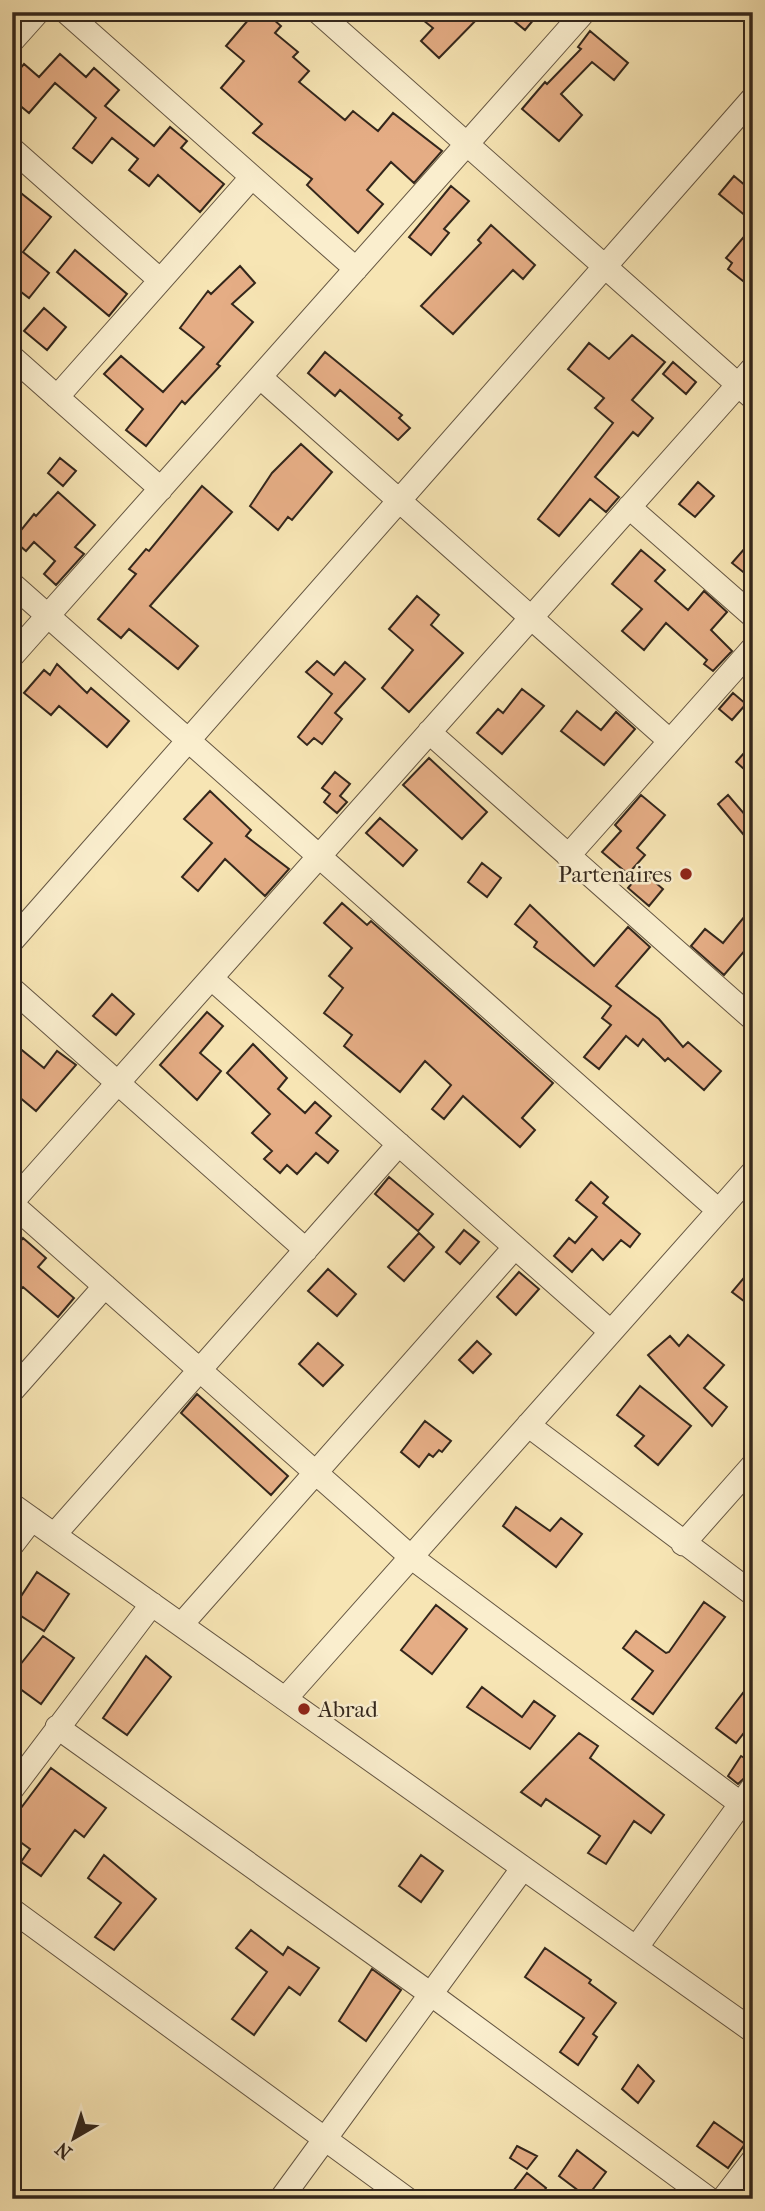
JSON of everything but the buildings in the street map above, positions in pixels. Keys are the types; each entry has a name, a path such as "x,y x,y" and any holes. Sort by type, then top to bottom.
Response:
{"street":[{"path":"12,41 38,12"},
{"path":"66,12 356,269"},
{"path":"318,12 605,266 748,383 629,507 12,1203 411,1557 749,1801 636,1948"},
{"path":"12,656 467,144 578,14"},
{"path":"12,941 753,98"},
{"path":"12,149 160,280"},
{"path":"57,397 252,177"},
{"path":"12,357 161,489"},
{"path":"260,377 670,741"},
{"path":"629,507 753,616"},
{"path":"12,584 718,1210"},
{"path":"568,856 753,648"},
{"path":"429,732 753,1019"},
{"path":"211,978 611,1332"},
{"path":"12,989 306,1250"},
{"path":"54,1535 399,1144"},
{"path":"285,1699 753,1172"},
{"path":"180,1625 515,1247"},
{"path":"12,1391 105,1286"},
{"path":"528,1425 753,1594"},
{"path":"683,1544 753,1465"},
{"path":"12,1505 753,2031"},
{"path":"12,1545 32,1519"},
{"path":"12,1789 152,1604"},
{"path":"57,1727 432,1995 709,2199"},
{"path":"281,2199 523,1868"},
{"path":"12,1910 407,2199"},
{"path":"723,2199 753,2160"}],"place":[{"name":"Partenaires","path":"686,874"},
{"name":"Abrad","path":"304,1709"}]}
